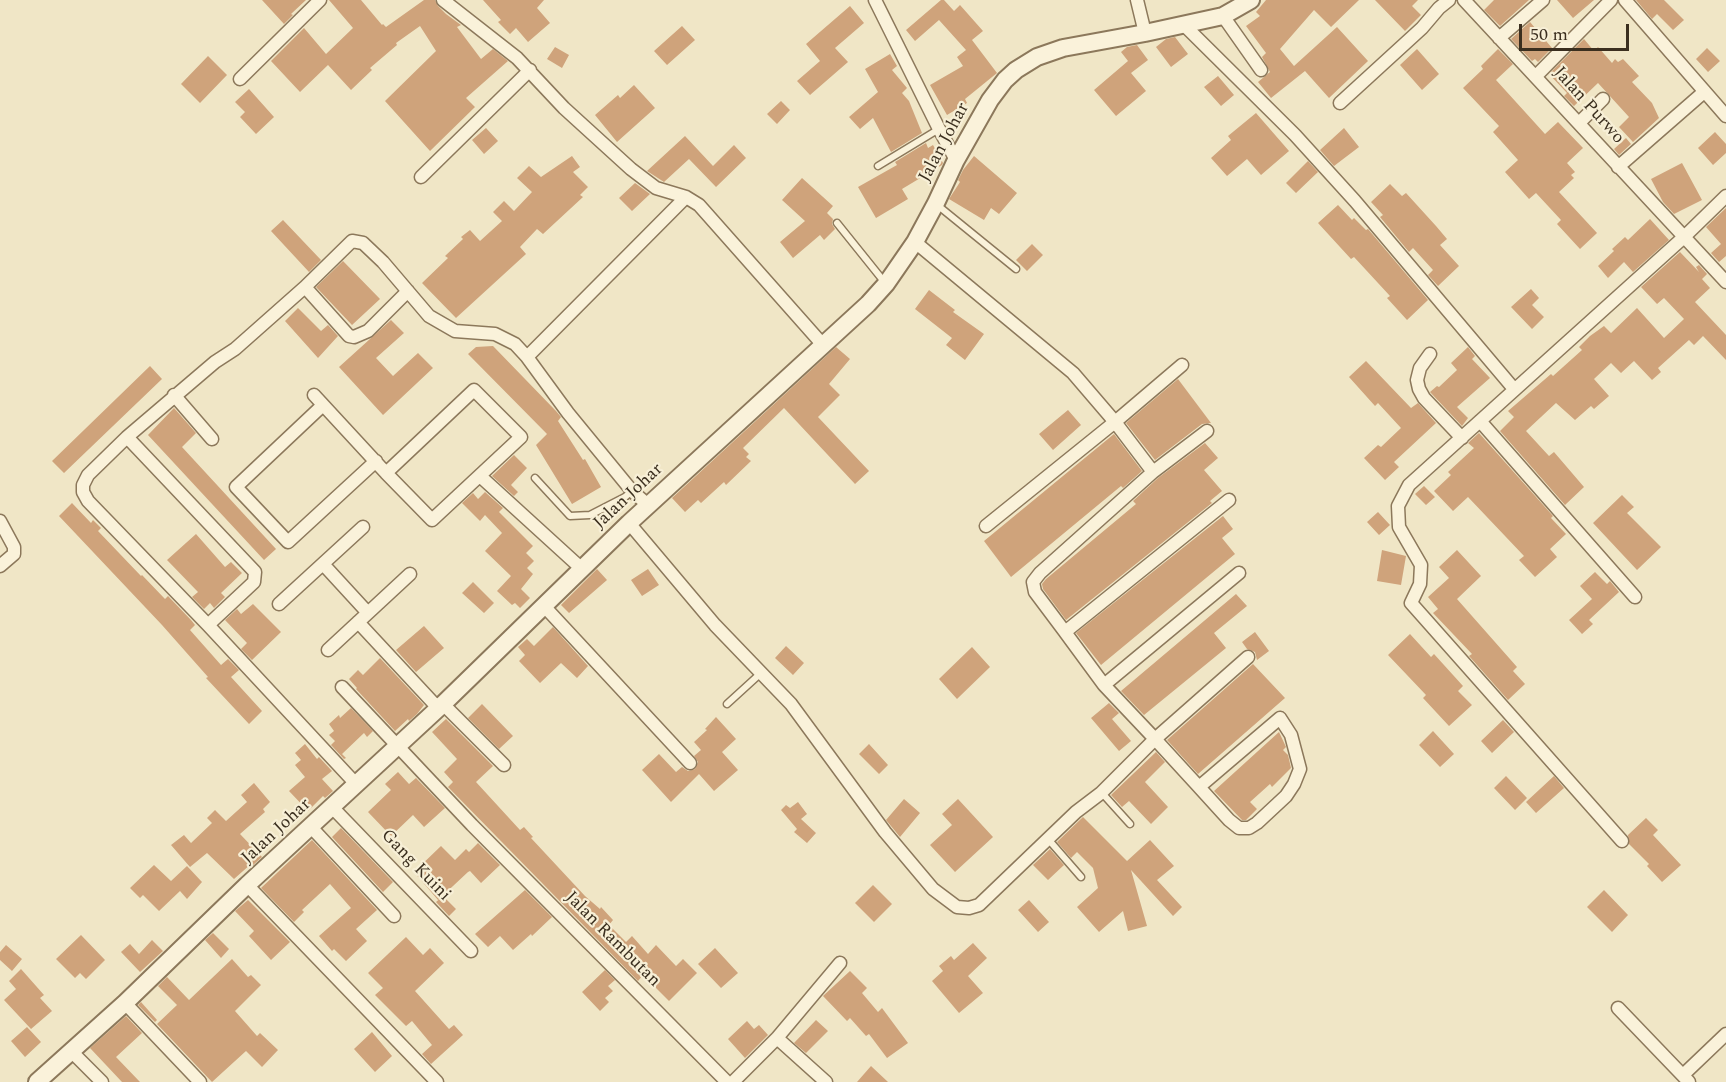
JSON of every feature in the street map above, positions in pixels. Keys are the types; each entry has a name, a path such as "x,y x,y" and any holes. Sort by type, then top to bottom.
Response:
{"street":[{"path":"240,79 320,0"},
{"path":"443,0 530,70 564,108 631,169 656,188 686,197 699,204 823,345"},
{"path":"875,0 956,160"},
{"path":"1137,0 1145,33"},
{"name":"Jalan Johar","path":"37,1082 125,1003 397,747 648,505 868,304 886,284 915,242 956,160 990,100 1005,80 1027,62 1063,48 1223,16 1251,0"},
{"path":"1340,103 1422,28 1449,0"},
{"name":"Jalan Purwo","path":"1464,0 1726,282"},
{"path":"1499,38 1543,0"},
{"path":"1536,76 1611,0"},
{"path":"1625,0 1726,116"},
{"path":"1223,16 1261,70"},
{"path":"1183,24 1295,135 1355,201 1514,389"},
{"path":"421,177 530,70"},
{"path":"1618,167 1704,92"},
{"path":"1579,123 1604,99"},
{"path":"1622,841 1411,603 1420,584 1421,565 1399,526 1398,506 1409,485 1684,237 1726,196"},
{"path":"527,357 686,197"},
{"path":"356,784 208,625 88,501 83,485 88,475 127,436 174,395 235,349 305,287 341,250 356,240 363,243 376,256 429,316 454,331 495,334 514,344 527,357 568,413 632,491 648,505"},
{"path":"915,242 1073,373 1115,422 1153,472"},
{"path":"305,287 349,336 354,337 368,331 408,291"},
{"path":"1430,354 1420,368 1417,380 1419,389 1424,398 1462,438"},
{"path":"986,526 1182,365"},
{"path":"314,395 386,473 432,520 521,437 474,390 386,473"},
{"path":"174,395 212,439"},
{"path":"323,405 236,487 288,542 376,461"},
{"path":"1480,421 1635,597"},
{"path":"1199,787 1280,718 1291,735 1300,769 1286,796 1257,823 1249,828 1239,828 1229,820 1104,685 1035,592 1033,582 1040,573 1153,472 1207,431"},
{"path":"127,436 255,572 254,582 208,625"},
{"path":"480,476 582,569"},
{"path":"1065,632 1229,500"},
{"path":"0,521 14,547 14,554 0,566"},
{"path":"629,524 715,625 791,704 855,794 933,889 957,906 969,908 979,905 1076,812 1101,793 1155,739 1248,657"},
{"path":"279,604 363,527"},
{"path":"323,564 368,613"},
{"path":"1104,685 1239,573"},
{"path":"328,650 410,574"},
{"path":"544,606 690,763"},
{"path":"358,622 440,706 504,765"},
{"name":"Jalan Rambutan","path":"342,687 472,825 727,1082"},
{"name":"Gang Kuini","path":"332,807 471,951"},
{"path":"311,827 394,916"},
{"path":"248,885 437,1082"},
{"path":"733,1082 777,1038 840,963"},
{"path":"125,1003 200,1082"},
{"path":"1618,1008 1686,1078 1726,1035"},
{"path":"777,1038 826,1082"},
{"path":"71,1051 102,1082"}],"lane":[{"path":"878,166 939,129"},
{"path":"936,203 1016,269"},
{"path":"837,223 886,284"},
{"path":"535,478 570,516 590,515 632,491"},
{"path":"727,704 761,673"},
{"path":"1101,793 1130,824"},
{"path":"1048,838 1081,877"}],"building":[{"path":"262,0 306,0 284,24"},
{"path":"329,0 361,0 386,27 424,0 435,0 446,14 461,25 457,27 481,59 493,49 508,61 466,98 475,107 430,151 385,101 436,51 420,26 396,43 397,45 370,68 372,70 351,90 328,65 300,92 271,61 304,28 326,54 353,28"},
{"path":"483,0 544,0 537,8 550,23 528,42 516,28 510,34 498,22 501,20"},
{"path":"941,0 944,0 954,11 960,5 983,31 972,40 997,73 965,99 967,103 947,115 930,85 963,66 957,57 966,50 939,20 915,41 906,30"},
{"path":"1266,0 1359,0 1331,27 1314,10 1280,49 1294,66 1337,27 1368,61 1329,98 1305,71 1271,98 1258,82 1270,72 1262,57 1266,53 1246,26 1260,16 1256,12"},
{"path":"1375,0 1418,0 1412,6 1421,15 1405,31"},
{"path":"1494,0 1529,0 1500,26 1484,10"},
{"path":"1557,0 1594,0 1573,18"},
{"path":"1636,0 1664,0 1684,20 1673,30 1657,14 1652,19"},
{"path":"850,6 864,23 835,48 848,62 810,95 797,81 820,61 806,44"},
{"path":"1530,22 1552,48 1538,62 1535,59 1532,61 1511,39"},
{"path":"682,26 695,40 667,65 654,51"},
{"path":"1175,37 1188,54 1171,67 1156,47 1166,39"},
{"path":"1584,39 1594,51 1598,47 1612,63 1615,59 1618,62 1623,59 1639,76 1632,82 1652,103 1659,118 1633,142 1619,127 1629,117 1598,83 1574,106 1564,96 1567,93 1549,74"},
{"path":"1137,45 1148,60 1131,73 1146,91 1116,116 1094,90 1128,61 1121,52 1127,47"},
{"path":"555,47 569,55 562,68 547,59"},
{"path":"1707,48 1720,61 1708,72 1696,59"},
{"path":"1417,49 1439,74 1422,90 1400,65"},
{"path":"1498,49 1513,64 1496,80 1545,134 1558,122 1583,148 1567,163 1575,172 1571,175 1574,178 1559,192 1597,233 1580,249 1557,224 1561,220 1536,193 1529,199 1505,172 1518,160 1493,132 1499,126 1463,88 1483,69 1481,66"},
{"path":"890,54 897,66 892,70 907,88 902,93 909,101 922,133 891,152 873,118 860,129 849,117 878,92 865,69"},
{"path":"208,56 227,75 200,103 181,84"},
{"path":"1218,76 1234,95 1221,106 1204,87"},
{"path":"634,85 655,108 617,142 595,115 618,95 620,98"},
{"path":"249,89 274,117 256,134 240,117 245,112 235,102"},
{"path":"781,101 790,110 777,124 767,114"},
{"path":"1256,113 1289,151 1261,175 1247,159 1227,176 1211,158 1231,140 1228,136"},
{"path":"486,128 498,141 484,154 472,140"},
{"path":"1344,128 1359,147 1334,166 1320,150"},
{"path":"1715,132 1726,144 1726,153 1713,165 1698,148"},
{"path":"685,136 713,166 734,145 746,158 716,187 689,159 664,182 647,171"},
{"path":"1626,138 1631,144 1619,155 1614,149"},
{"path":"926,143 928,148 933,145 942,165 902,189 908,199 876,218 858,187 897,165 895,162"},
{"path":"572,156 580,167 573,172 588,187 580,195 583,197 543,234 537,229 520,247 526,254 456,318 422,283 448,258 445,256 470,230 480,241 502,221 493,212 504,201 514,211 532,192 517,178 529,166 541,177"},
{"path":"974,156 1017,193 999,214 991,208 984,220 949,199 960,182 958,180 963,170"},
{"path":"1308,161 1318,172 1296,193 1286,183"},
{"path":"1682,163 1702,200 1674,214 1663,202 1651,179"},
{"path":"802,178 833,206 827,213 833,219 832,224 835,229 824,240 820,235 793,258 780,242 805,221 782,200"},
{"path":"635,183 650,194 632,211 619,198"},
{"path":"1390,184 1402,196 1406,193 1447,239 1440,245 1459,266 1438,286 1428,275 1433,270 1413,248 1409,252 1380,217 1383,215 1371,202"},
{"path":"1338,205 1352,220 1354,218 1366,230 1368,229 1428,300 1407,320 1387,298 1390,296 1318,223"},
{"path":"1726,208 1726,256 1719,262 1711,253 1721,244 1706,227"},
{"path":"1650,219 1669,240 1633,272 1624,262 1608,278 1598,266 1625,237 1628,240"},
{"path":"283,220 321,260 309,272 271,231"},
{"path":"1032,244 1043,255 1027,271 1016,260"},
{"path":"1680,252 1699,272 1696,267 1699,265 1707,274 1702,279 1710,288 1695,302 1726,335 1726,360 1703,336 1694,345 1689,340 1658,368 1661,372 1652,380 1634,361 1621,373 1611,363 1594,379 1609,396 1594,409 1591,406 1575,420 1556,403 1526,431 1549,456 1554,452 1584,487 1565,505 1500,431 1514,417 1508,411 1582,350 1579,347 1590,336 1604,326 1611,333 1637,308 1664,338 1684,319 1664,298 1657,304 1641,287"},
{"path":"343,261 380,299 352,325 316,287"},
{"path":"1531,289 1539,298 1532,305 1544,317 1532,329 1511,307"},
{"path":"929,290 955,310 953,312 984,334 965,360 946,345 952,338 915,309"},
{"path":"298,308 321,331 328,325 338,336 318,358 285,321"},
{"path":"391,320 404,333 376,358 393,376 418,353 433,368 383,415 339,367"},
{"path":"493,346 561,417 558,421 583,460 585,459 601,487 572,504 536,445 547,434 468,354 476,347"},
{"path":"836,347 850,359 829,384 840,395 818,417 869,471 855,484 784,408 743,448 749,454 746,457 751,461 726,485 724,482 701,503 698,500 685,512 672,498"},
{"path":"1468,347 1475,356 1472,359 1490,378 1457,407 1468,418 1462,426 1430,392 1437,386 1439,387 1457,370 1451,363"},
{"path":"1366,361 1411,408 1418,403 1436,423 1394,462 1399,467 1385,480 1364,458 1378,445 1381,447 1401,428 1378,403 1375,406 1349,377"},
{"path":"150,366 162,379 64,473 52,461"},
{"path":"1178,379 1211,423 1202,424 1155,460 1126,423"},
{"path":"174,408 196,433 182,447 276,549 264,560 148,435"},
{"path":"1068,410 1081,425 1053,450 1039,434"},
{"path":"1479,433 1553,516 1551,518 1566,534 1550,549 1557,557 1535,577 1519,560 1524,556 1468,497 1453,511 1434,491 1451,475 1448,472 1474,448 1468,443"},
{"path":"1114,434 1142,471 1011,577 984,541"},
{"path":"1205,443 1218,458 1204,470 1222,491 1210,501 1212,503 1066,620 1043,589 1042,584 1136,504 1133,501 1158,478"},
{"path":"514,455 527,468 511,485 518,492 514,496 492,476"},
{"path":"1424,486 1435,497 1426,505 1415,494"},
{"path":"485,492 503,508 499,512 533,546 526,553 534,561 527,568 533,574 521,589 530,598 520,608 515,603 512,605 497,591 511,576 485,551 502,533 485,515 480,521 462,503 473,493 478,499"},
{"path":"1622,495 1634,507 1627,513 1661,547 1637,570 1593,523"},
{"path":"72,503 91,523 93,520 101,528 98,531 141,576 165,599 168,596 191,620 195,625 190,630 221,665 228,659 239,670 231,677 262,711 249,724 206,678 208,677 162,625 59,516"},
{"path":"1378,512 1390,525 1379,535 1367,522"},
{"path":"1223,516 1233,529 1222,538 1235,554 1101,665 1076,633"},
{"path":"196,534 225,567 231,562 242,573 221,593 225,597 214,608 210,603 204,609 192,597 198,592 167,560"},
{"path":"1382,550 1406,556 1401,585 1377,581"},
{"path":"1457,550 1481,576 1457,599 1517,667 1513,671 1525,684 1508,700 1469,656 1472,654 1433,613 1438,609 1428,597 1449,578 1439,567"},
{"path":"597,569 607,580 569,613 561,605"},
{"path":"648,569 659,585 642,596 631,580"},
{"path":"1595,572 1607,584 1610,581 1619,592 1589,620 1593,624 1582,634 1569,620 1592,599 1580,586"},
{"path":"473,582 494,603 484,613 462,593"},
{"path":"1236,594 1247,606 1214,633 1226,648 1144,715 1121,691"},
{"path":"253,604 281,632 252,660 241,649 247,643 225,620 237,609 241,614"},
{"path":"424,626 444,648 416,672 396,650"},
{"path":"553,627 588,666 577,678 561,663 540,683 519,661 525,655 518,647 527,639 534,646"},
{"path":"1255,632 1269,651 1257,660 1255,652 1247,649 1242,642"},
{"path":"1410,634 1431,657 1434,654 1463,686 1458,691 1472,705 1449,726 1423,698 1426,695 1388,655"},
{"path":"786,646 804,663 793,675 775,658"},
{"path":"972,647 990,667 957,699 939,679"},
{"path":"380,658 424,705 417,714 395,731 349,679 358,670 363,675"},
{"path":"1253,664 1285,698 1198,774 1167,740"},
{"path":"1109,703 1119,713 1112,719 1131,741 1119,751 1091,718"},
{"path":"482,704 513,736 499,749 468,718"},
{"path":"351,708 373,731 367,737 364,733 342,754 346,758 344,759 331,745 335,741 329,735 334,731 329,724"},
{"path":"716,717 736,739 722,752 738,770 714,791 699,774 671,802 642,770 659,754 676,772 682,767 688,771 695,769 698,762 694,756 701,750 694,742 707,730 705,729"},
{"path":"446,719 493,766 476,782 520,830 524,827 533,837 531,838 585,896 600,909 601,907 613,920 609,925 626,942 632,936 648,954 656,945 676,966 683,959 697,973 669,1001 643,975 638,981 448,787 453,782 444,772 457,759 432,732"},
{"path":"1503,720 1514,732 1492,753 1481,741"},
{"path":"1433,731 1454,754 1440,767 1419,745"},
{"path":"1279,732 1286,747 1283,750 1288,755 1291,768 1272,787 1270,784 1250,802 1257,809 1246,820 1242,820 1214,791"},
{"path":"305,744 317,759 319,757 332,771 322,779 333,791 325,798 323,796 308,811 289,791 305,777 295,765 301,760 295,753"},
{"path":"869,744 888,765 879,774 859,754"},
{"path":"1156,752 1165,762 1145,782 1168,807 1151,824 1129,801 1122,807 1111,795"},
{"path":"398,772 409,784 416,778 445,808 424,827 413,815 391,836 368,812 391,790 385,784"},
{"path":"1506,776 1527,798 1515,810 1494,788"},
{"path":"1554,776 1564,788 1536,813 1526,802"},
{"path":"254,783 270,802 263,809 265,812 240,834 262,857 234,879 207,853 190,867 171,845 184,835 191,843 212,823 207,818 215,810 226,821 247,802 241,795"},
{"path":"904,799 920,813 900,837 886,820"},
{"path":"958,799 993,837 955,872 930,845 952,825 942,814"},
{"path":"798,802 807,814 801,819 816,833 807,843 794,832 797,829 781,810 786,805 790,808"},
{"path":"1083,817 1127,861 1150,840 1174,866 1157,880 1182,907 1173,916 1131,870 1147,926 1128,931 1123,911 1099,932 1077,907 1098,888 1093,868 1077,852 1071,858 1057,842"},
{"path":"1646,818 1658,830 1653,835 1681,865 1662,882 1647,866 1649,864 1629,844 1628,835"},
{"path":"341,828 393,882 383,892 332,837"},
{"path":"312,840 377,910 356,929 367,941 346,961 334,949 332,951 319,936 351,908 330,884 302,910 304,912 294,922 261,888"},
{"path":"478,843 500,865 481,883 470,871 438,900 414,872 441,846 455,860 466,849 469,852"},
{"path":"1050,849 1064,865 1048,880 1033,865"},
{"path":"154,865 171,881 187,866 202,882 187,899 180,891 159,911 143,895 140,898 130,888"},
{"path":"873,885 892,904 874,922 855,903"},
{"path":"525,890 552,917 513,950 500,936 488,947 475,934"},
{"path":"1604,890 1628,915 1612,932 1587,907"},
{"path":"443,896 456,909 449,916 436,902"},
{"path":"248,900 290,942 271,960 249,936 254,931 235,911"},
{"path":"1029,900 1049,922 1038,932 1018,910"},
{"path":"213,933 229,949 221,958 205,940"},
{"path":"81,935 105,960 86,979 80,973 75,978 56,959"},
{"path":"406,937 423,955 430,948 444,963 415,991 449,1029 454,1025 463,1035 431,1064 422,1054 432,1045 412,1021 406,1026 375,995 383,988 368,973"},
{"path":"152,940 163,951 140,972 121,952 130,944 139,954"},
{"path":"973,943 987,958 968,976 983,993 959,1013 932,981 943,971 939,966 951,956 954,960"},
{"path":"6,945 22,959 12,971 0,960 0,952"},
{"path":"715,948 738,973 721,988 698,964"},
{"path":"232,959 248,977 251,975 261,985 235,1011 257,1036 260,1033 278,1050 262,1067 246,1051 212,1082 157,1024 177,1005 158,986 167,977 189,1000"},
{"path":"21,969 44,995 40,998 52,1011 31,1029 4,1000 16,989 9,981"},
{"path":"605,970 615,980 608,986 613,991 605,998 609,1002 600,1011 582,992"},
{"path":"850,971 867,988 862,993 878,1012 882,1008 908,1043 887,1058 869,1034 866,1036 850,1018 847,1021 823,996"},
{"path":"141,1002 157,1020 155,1022 138,1005"},
{"path":"126,1016 142,1033 116,1057 140,1082 122,1082 90,1048"},
{"path":"816,1020 828,1031 806,1053 794,1043"},
{"path":"747,1021 754,1029 759,1025 768,1035 745,1058 728,1039"},
{"path":"27,1027 41,1042 25,1057 11,1041"},
{"path":"372,1032 392,1056 375,1072 354,1049"},
{"path":"871,1066 888,1082 857,1082"}]}
